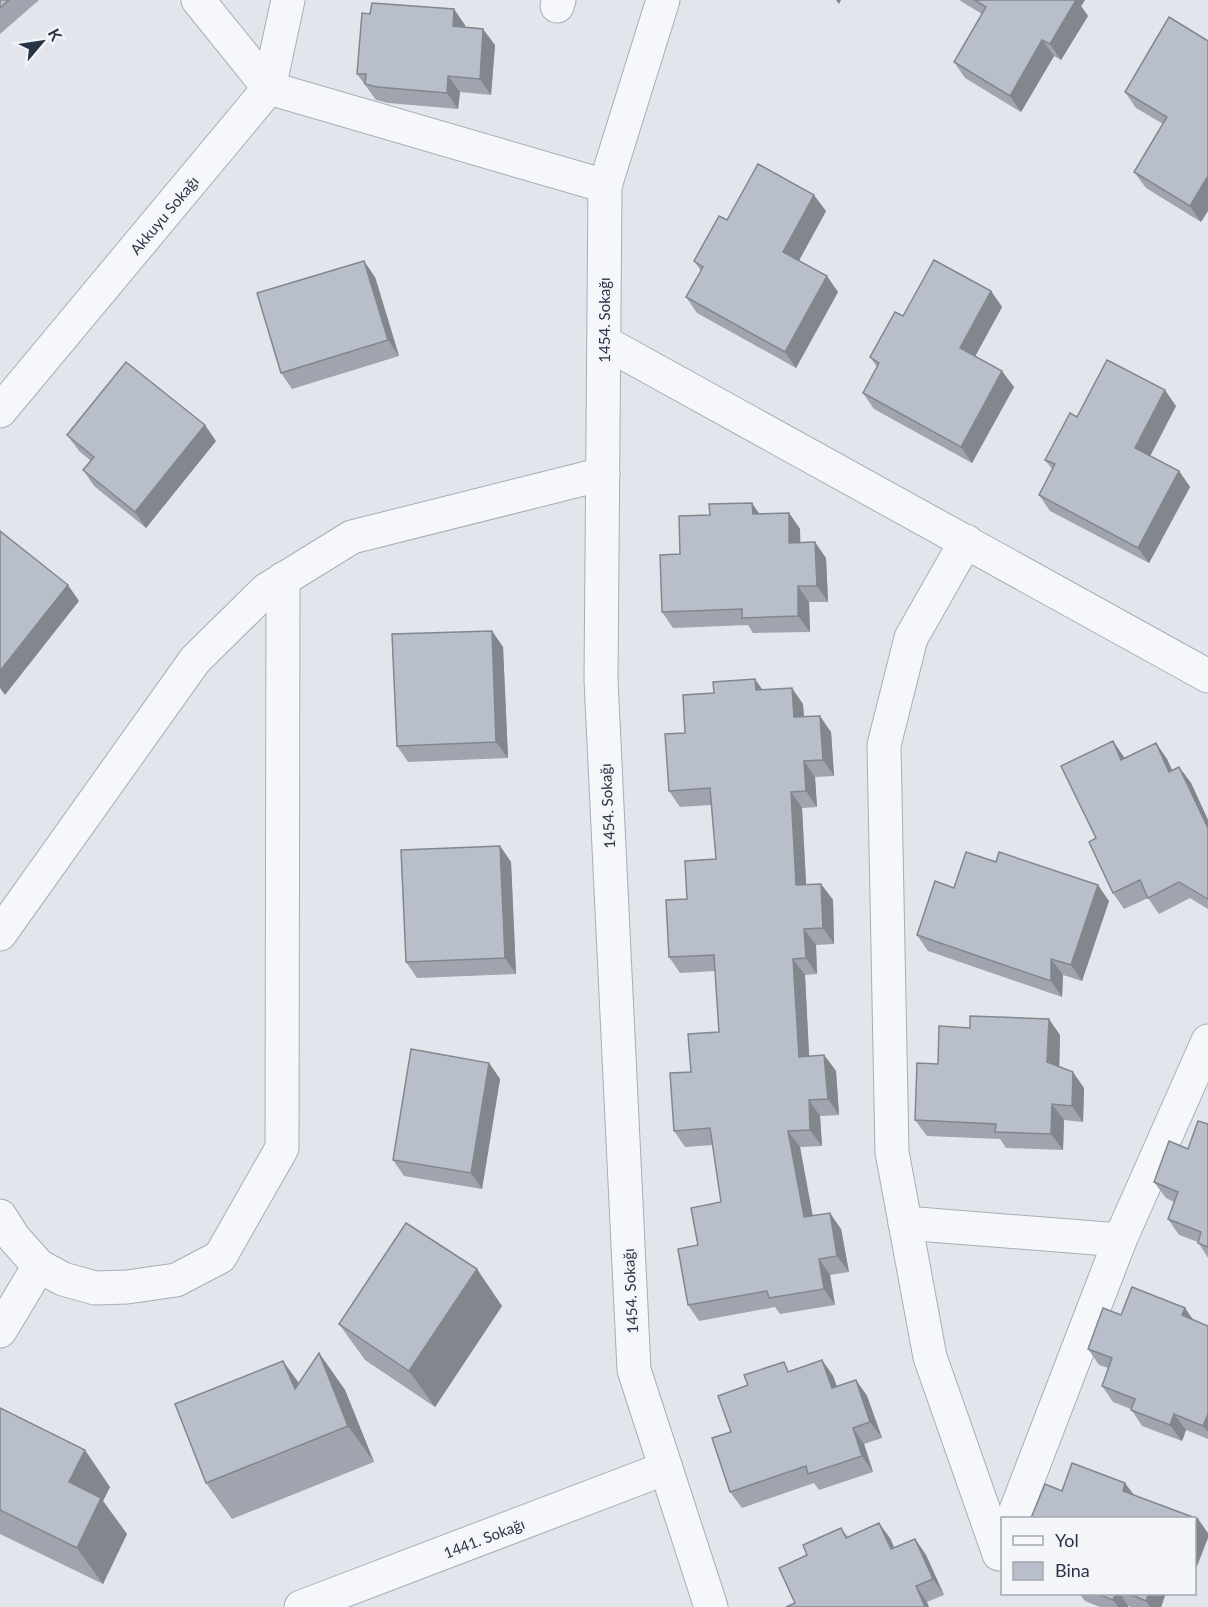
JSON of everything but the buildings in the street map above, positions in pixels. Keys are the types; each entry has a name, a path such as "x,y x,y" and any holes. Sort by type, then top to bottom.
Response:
{"street":[{"path":"198,0 270,88 605,186"},
{"name":"Akkuyu Sokağı","path":"0,411 270,88 288,0"},
{"name":"1454. Sokağı","path":"663,0 605,186 601,680 634,1370 711,1607"},
{"path":"604,342 1208,676"},
{"path":"0,934 195,660 266,590 352,537 603,474"},
{"path":"966,541 911,638 884,746 892,1152 930,1357 999,1554 1001,1548"},
{"path":"0,1216 14,1238 39,1266 63,1279 95,1288 127,1287 176,1280 220,1257 282,1148 283,579"},
{"path":"1013,1517 1120,1240 1208,1041"},
{"path":"905,1223 1120,1240"},
{"path":"0,1331 39,1266"},
{"name":"1441. Sokağı","path":"301,1607 666,1468"}]}
